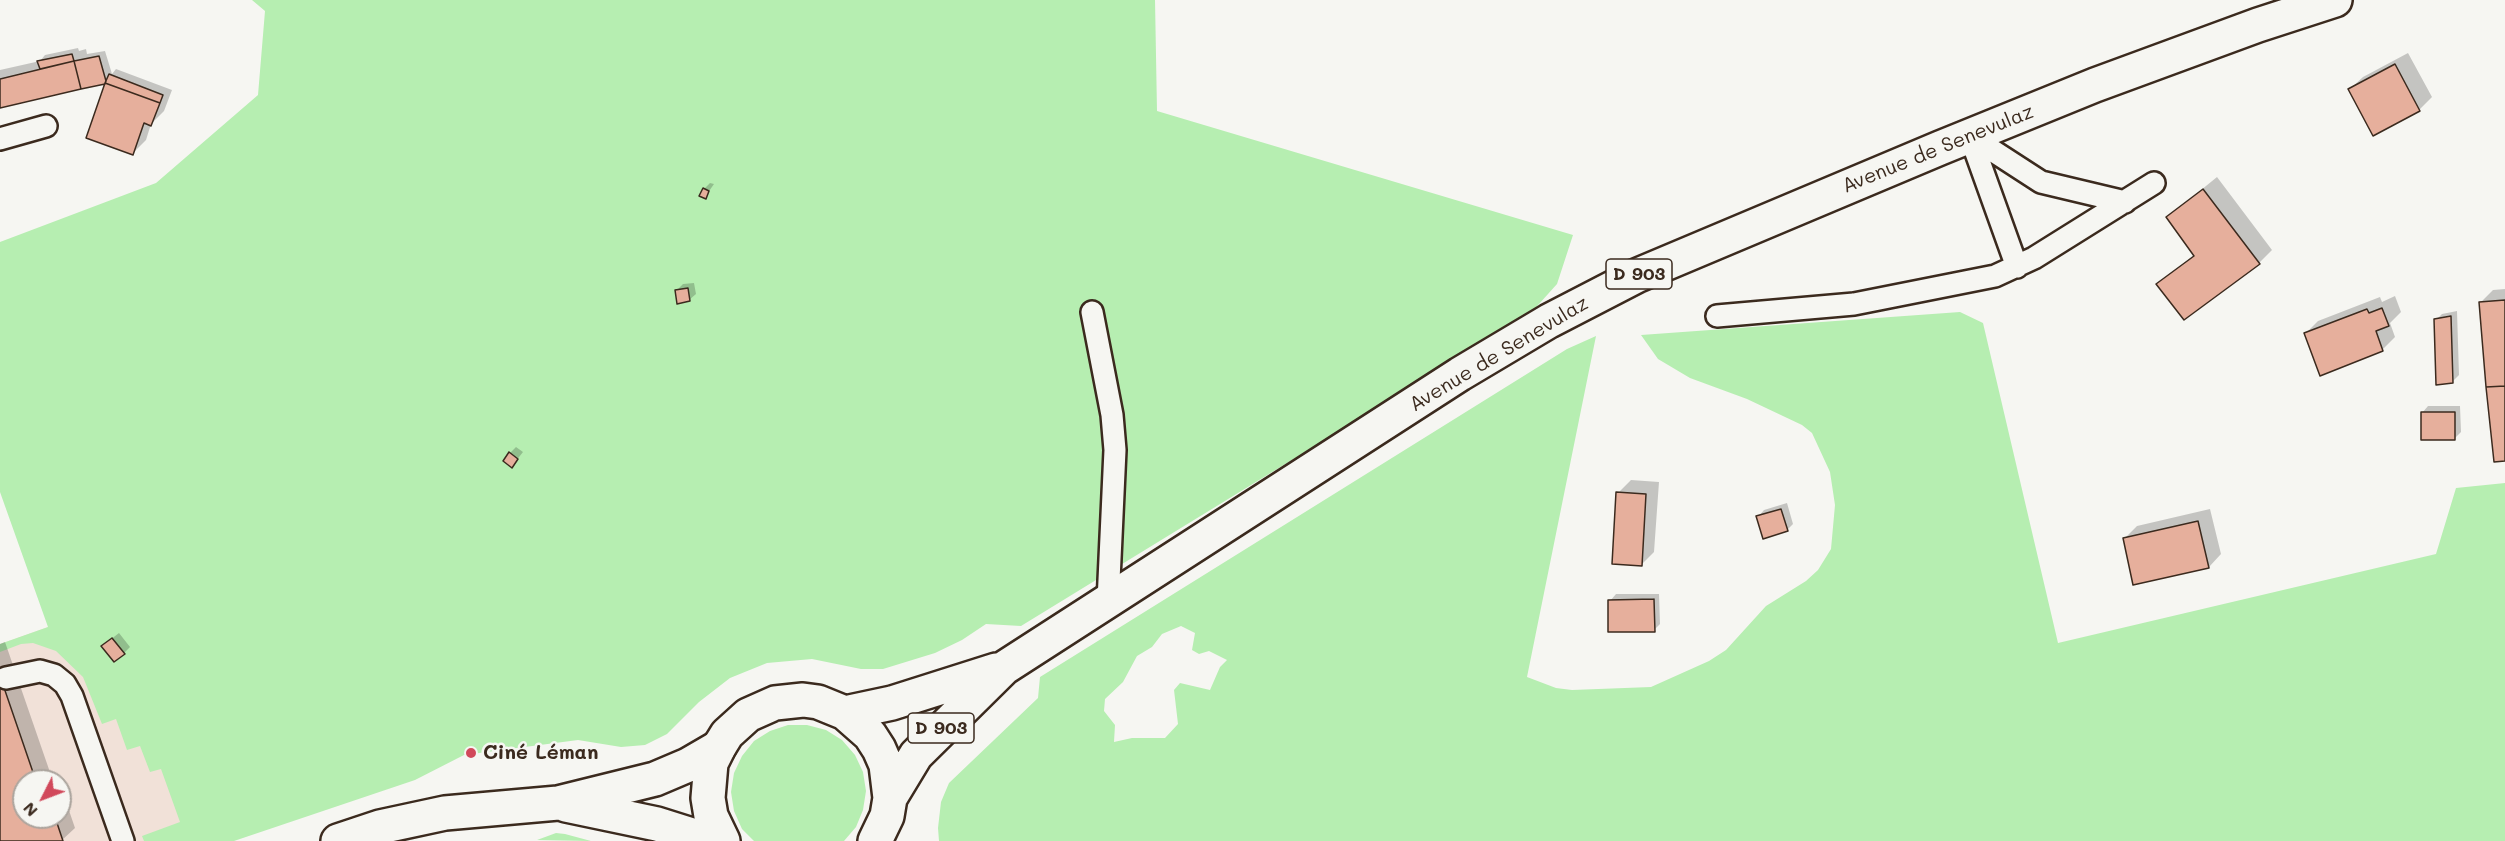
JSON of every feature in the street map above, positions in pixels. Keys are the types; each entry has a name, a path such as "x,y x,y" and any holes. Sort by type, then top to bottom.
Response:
{"main road":[{"name":"Avenue de Senevulaz","path":"886,824 916,755 1004,668 1460,375 1549,321 1658,266 1970,136 2258,25 2335,0"},
{"name":"Avenue de Senevulaz","path":"845,713 892,703 1004,668"},
{"path":"723,841 711,816 708,798 711,763 719,747 737,724 775,703 789,700 818,702 845,713 870,735 879,749 889,781 886,824"},
{"path":"338,841 380,827 446,813 558,803 672,773 719,747"},
{"path":"558,803 657,824 711,841"}],"lane":[{"path":"0,140 46,126"},
{"path":"1970,136 2041,182 2125,202"},
{"path":"1970,136 2017,267"},
{"path":"1717,316 1854,304 1979,280 2017,267 2154,183"},
{"path":"1092,312 1112,415 1115,450 1108,602"},
{"path":"6,678 40,670 54,675 68,688 123,841"}],"shaded area":[{"path":"48,627 227,841 0,841 0,644"}],"green space":[{"path":"252,0 1155,0 1157,111 1573,235 1557,284 1530,314 1021,626 986,624 962,640 935,653 883,669 861,669 812,659 767,663 730,678 699,702 667,734 645,745 621,747 578,740 464,755 415,780 234,841 144,841 142,836 180,822 161,769 150,772 140,746 127,750 116,719 102,724 83,677 56,651 33,643 21,644 0,652 0,644 48,627 0,492 0,242 156,183 258,95 265,11"},
{"path":"1960,312 1983,323 2058,643 2436,554 2456,488 2505,483 2505,841 939,841 941,802 949,783 1038,698 1040,677 1567,349 1596,336 1527,677 1556,688 1572,690 1651,687 1709,661 1726,650 1766,606 1806,581 1818,570 1831,549 1835,505 1830,472 1812,433 1802,425 1747,399 1690,378 1658,359 1641,335","holes":["1181,626 1195,633 1192,650 1199,654 1209,651 1227,660 1220,667 1210,690 1180,683 1174,690 1178,724 1165,738 1132,738 1114,742 1115,725 1104,711 1105,699 1123,682 1137,656 1152,647 1162,634"]},
{"path":"788,725 807,725 826,730 842,740 855,755 863,772 866,791 863,810 856,827 844,841 754,841 742,829 734,811 731,792 734,773 742,756 754,741 770,731"},
{"path":"556,833 565,834 591,841 537,840"}],"building":[{"path":"72,54 74,61 40,69 37,61"},
{"path":"99,56 105,84 81,89 74,61"},
{"path":"74,61 81,89 0,108 0,79"},
{"path":"2395,64 2420,111 2373,136 2348,89"},
{"path":"109,74 163,95 160,103 105,83"},
{"path":"105,83 160,103 151,126 144,123 133,155 86,138"},
{"path":"703,188 709,191 706,199 699,196"},
{"path":"2203,189 2260,264 2184,320 2156,284 2194,256 2166,217"},
{"path":"688,288 690,301 677,304 675,290"},
{"path":"2505,300 2505,386 2486,387 2479,302"},
{"path":"2382,308 2389,326 2376,331 2383,351 2320,376 2304,333 2367,309 2369,313"},
{"path":"2451,316 2453,383 2436,385 2434,319"},
{"path":"2505,386 2505,461 2494,462 2486,387"},
{"path":"2421,412 2455,412 2455,440 2421,440"},
{"path":"509,452 518,459 512,468 503,461"},
{"path":"1616,492 1646,494 1642,566 1612,564"},
{"path":"1781,509 1788,531 1763,539 1756,516"},
{"path":"2198,521 2209,568 2133,585 2123,538"},
{"path":"1654,599 1655,632 1608,632 1608,600"},
{"path":"112,638 125,654 114,662 101,646"},
{"path":"0,676 32,769 12,769 12,829 59,829 63,841 0,841"}],"place":[{"name":"Ciné Léman","path":"471,753"}]}
